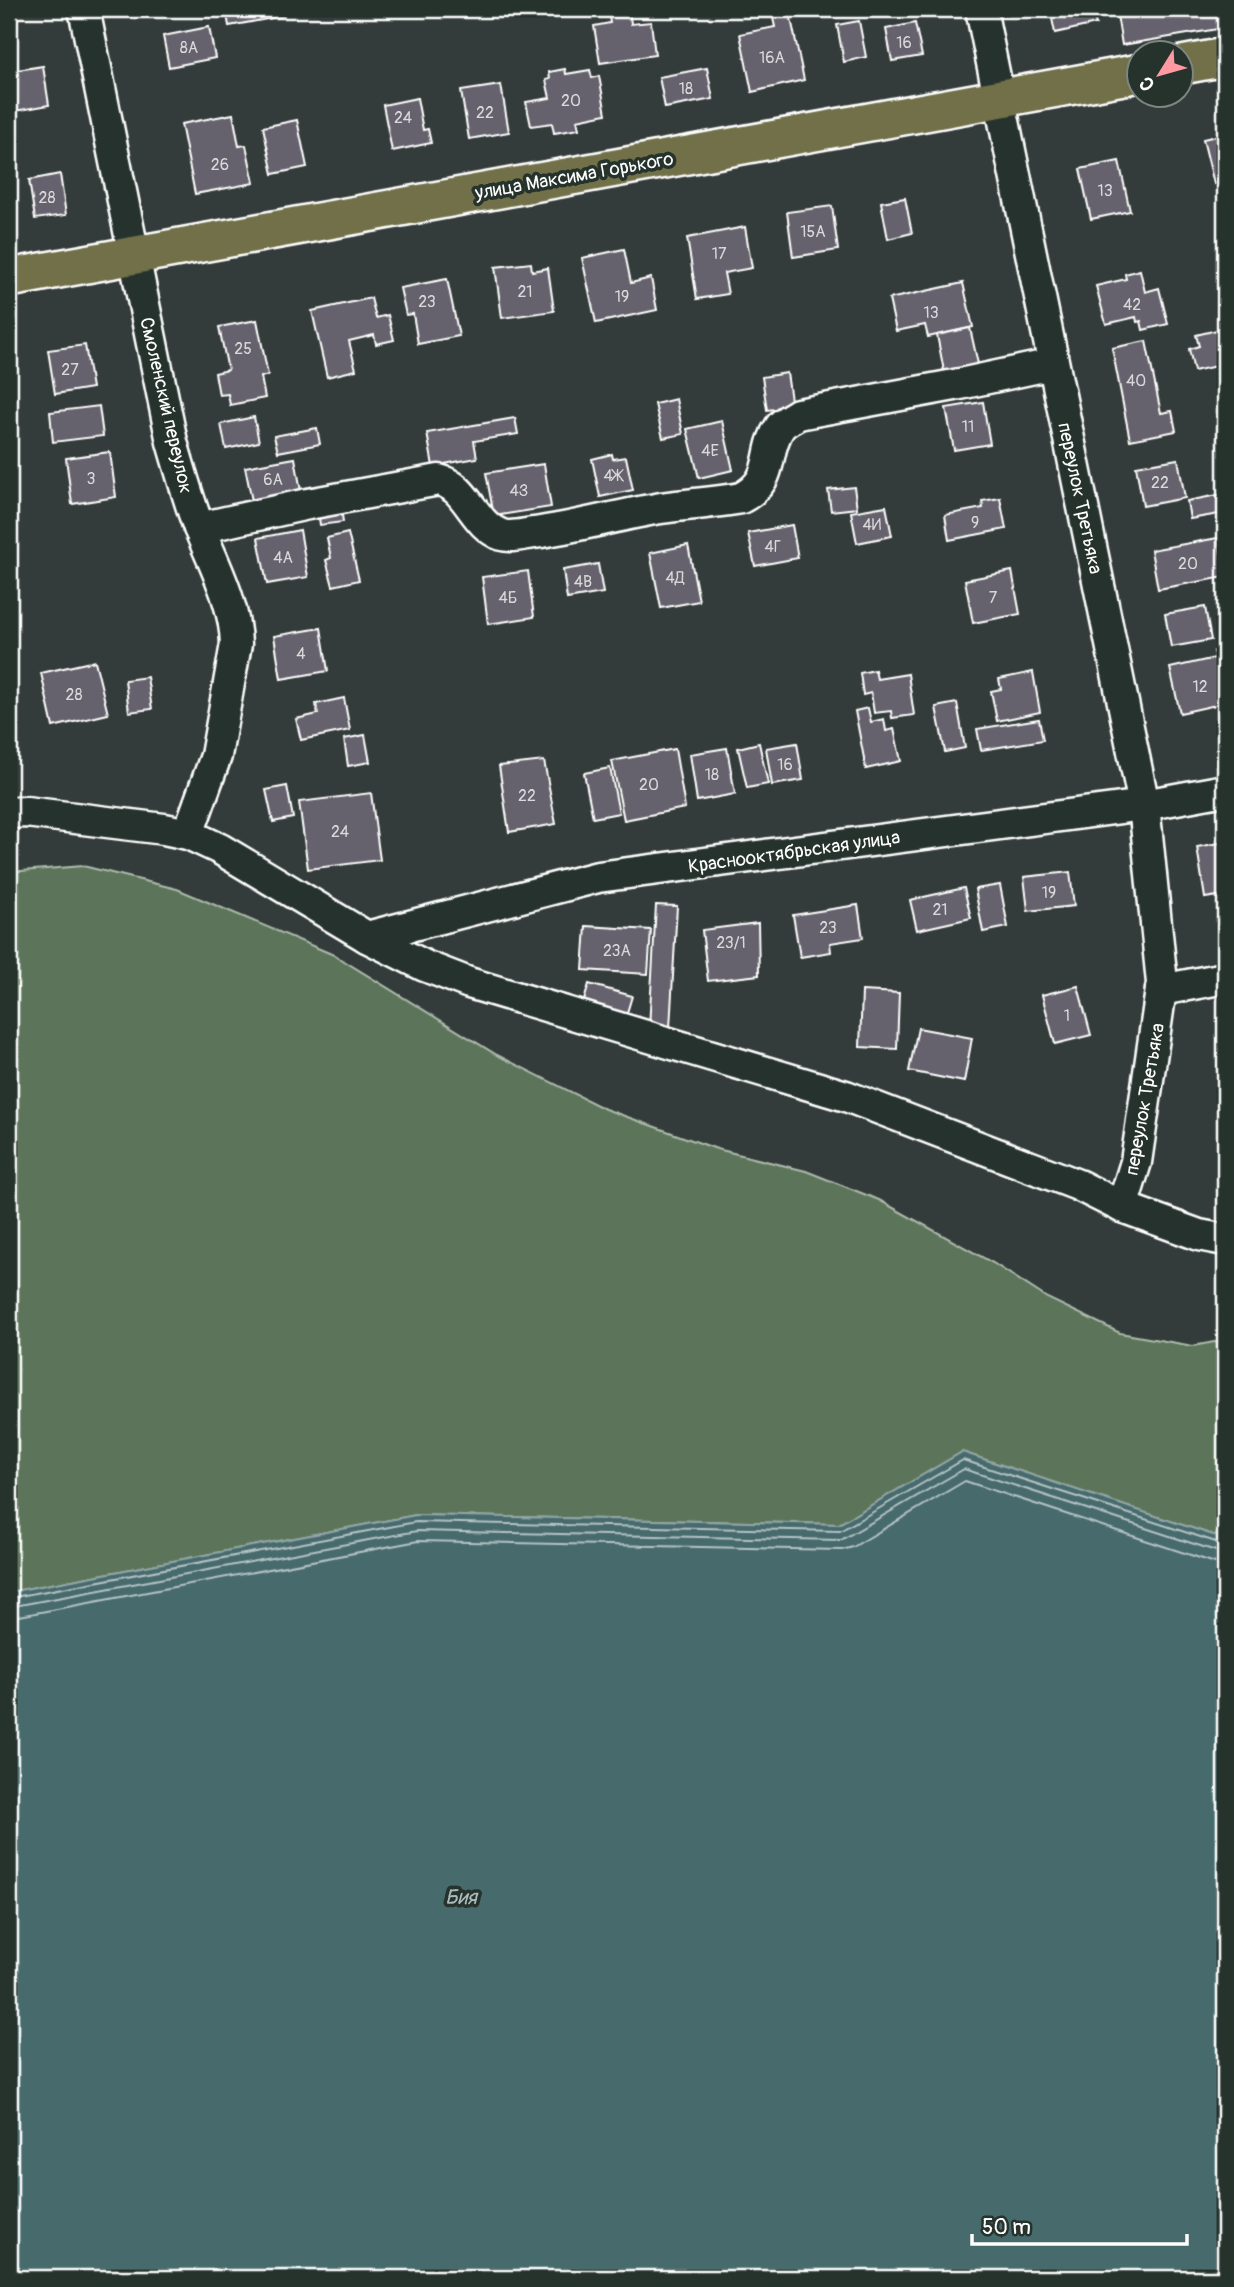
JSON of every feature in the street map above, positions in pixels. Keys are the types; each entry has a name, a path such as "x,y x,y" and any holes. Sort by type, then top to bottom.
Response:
{"main road":[{"path":"1196,62 1225,57"},
{"name":"улица Максима Горького","path":"9,278 1126,75"}],"street":[{"name":"Смоленский переулок","path":"84,9 172,442 189,501 231,611 236,644 216,756 188,834"},
{"name":"переулок Третьяка","path":"981,9 1144,805 1161,963 1161,990 1136,1162 1122,1207"},
{"path":"199,528 308,504 439,480 448,482 478,518 504,536 549,531 661,508 741,498 761,484 781,426 799,414 1053,364"},
{"name":"Краснооктябрьская улица","path":"367,937 598,877 1144,805 1225,789"},
{"path":"9,813 26,812 188,834 220,849 367,937 469,983 846,1096 1077,1185 1122,1207 1199,1235 1225,1240"},
{"path":"1161,990 1225,978"}],"green space":[{"path":"83,866 177,889 334,955 497,1055 605,1109 717,1149 806,1171 879,1200 993,1263 1047,1298 1120,1333 1193,1346 1225,1340 1225,1539 962,1452 839,1524 416,1515 9,1592 9,872"}],"water":[{"name":"Бия","path":"962,1452 1225,1539 1225,2278 9,2278 9,1592 416,1515 839,1524"}],"building":[{"path":"226,9 283,9 284,16 229,26"},
{"path":"608,9 629,9 631,24 651,22 655,55 600,63 594,26 610,23"},
{"path":"771,9 789,9 804,80 752,92 740,34 775,27"},
{"path":"1050,9 1092,9 1096,24 1055,33"},
{"path":"1116,9 1222,9 1224,28 1164,38 1126,38 1126,44 1122,45"},
{"path":"859,21 866,57 844,62 837,25"},
{"path":"915,23 922,56 892,61 886,29"},
{"path":"209,27 215,58 169,67 163,36"},
{"path":"15,62 17,70 43,66 49,105 9,112 9,63"},
{"path":"707,68 713,99 665,108 659,77"},
{"path":"565,69 566,74 590,70 592,78 599,76 606,114 577,120 579,129 554,133 552,123 531,126 526,102 550,98 546,80 550,79 549,72"},
{"path":"501,85 509,132 469,139 461,91"},
{"path":"417,98 423,130 428,129 431,143 392,151 383,105"},
{"path":"233,114 239,146 246,145 254,183 195,194 181,124"},
{"path":"297,120 307,167 273,174 263,127"},
{"path":"1225,134 1225,181 1214,184 1203,139"},
{"path":"1119,161 1130,211 1091,219 1080,169"},
{"path":"60,174 66,215 35,219 29,180"},
{"path":"905,198 912,233 888,239 881,202"},
{"path":"832,206 838,250 793,257 787,212"},
{"path":"745,227 752,268 724,273 728,294 697,299 687,238"},
{"path":"624,249 631,283 651,278 657,310 596,323 582,258"},
{"path":"531,263 532,271 548,268 554,311 502,318 495,267"},
{"path":"1140,270 1145,292 1159,288 1168,324 1143,330 1141,321 1137,322 1136,317 1106,324 1096,286 1126,279 1125,274"},
{"path":"447,279 459,336 418,344 413,314 406,315 400,288"},
{"path":"963,283 973,327 928,337 925,325 896,331 889,299"},
{"path":"371,298 376,318 388,315 394,340 376,344 374,335 349,341 356,370 327,377 312,311"},
{"path":"257,320 268,375 261,377 265,398 230,405 228,394 219,395 215,373 228,370 219,327"},
{"path":"970,328 978,364 944,371 937,335"},
{"path":"1225,328 1225,364 1194,371 1189,349 1199,346 1196,335"},
{"path":"1146,341 1161,413 1172,411 1176,431 1130,440 1112,348"},
{"path":"85,345 92,388 55,394 48,350"},
{"path":"787,373 792,407 767,410 762,377"},
{"path":"676,399 683,434 663,438 655,404"},
{"path":"983,402 990,444 954,450 946,408"},
{"path":"99,406 103,436 53,442 50,412"},
{"path":"254,417 259,442 226,449 221,424"},
{"path":"515,418 518,434 474,441 477,458 433,466 427,433"},
{"path":"722,421 733,470 699,478 687,429"},
{"path":"317,428 320,444 278,452 274,436"},
{"path":"110,452 116,497 72,504 66,458"},
{"path":"612,454 613,459 626,457 633,490 600,497 592,459"},
{"path":"295,458 301,491 252,501 245,467"},
{"path":"1178,459 1185,498 1143,506 1136,466"},
{"path":"544,464 551,507 494,516 486,473"},
{"path":"854,487 857,508 831,511 828,490"},
{"path":"1223,494 1225,513 1190,519 1187,501"},
{"path":"1000,498 1006,529 949,540 945,515 983,508 982,501"},
{"path":"886,506 892,536 857,543 851,512"},
{"path":"341,508 343,522 320,525 318,511"},
{"path":"792,525 798,558 755,566 748,533"},
{"path":"300,530 308,577 267,584 258,538"},
{"path":"348,533 359,580 333,586 326,560 331,558 327,538"},
{"path":"1218,538 1225,577 1158,589 1151,550"},
{"path":"688,545 699,601 661,608 650,553"},
{"path":"598,564 603,593 567,599 563,570"},
{"path":"528,571 534,617 488,624 482,577"},
{"path":"1012,571 1020,614 973,623 965,580"},
{"path":"1205,607 1211,640 1171,647 1165,614"},
{"path":"321,628 328,671 281,679 274,636"},
{"path":"1225,649 1225,703 1180,713 1170,668 1215,658 1214,651"},
{"path":"95,661 108,714 53,727 41,673"},
{"path":"875,670 877,679 908,674 914,715 892,718 891,711 874,713 871,693 863,695 860,673"},
{"path":"1033,672 1040,712 997,721 991,691 1001,689 999,679"},
{"path":"147,677 152,709 129,712 125,680"},
{"path":"344,698 350,730 301,740 296,719 318,714 316,704"},
{"path":"957,703 965,748 945,752 936,707"},
{"path":"868,708 871,722 884,719 886,731 894,729 901,761 866,769 855,711"},
{"path":"1039,719 1043,740 981,750 977,729"},
{"path":"365,735 370,762 348,766 344,739"},
{"path":"759,743 768,784 747,788 738,748"},
{"path":"797,743 803,780 772,785 766,748"},
{"path":"727,748 735,794 697,801 690,754"},
{"path":"675,749 685,808 624,820 612,761"},
{"path":"544,761 556,824 509,832 499,766"},
{"path":"610,768 619,813 593,818 584,773"},
{"path":"287,786 293,818 273,822 266,790"},
{"path":"371,793 380,860 308,869 299,802"},
{"path":"1225,842 1225,900 1224,895 1205,898 1197,847"},
{"path":"1070,872 1074,906 1028,911 1024,877"},
{"path":"1000,885 1008,927 983,932 975,889"},
{"path":"964,888 971,918 917,930 910,900"},
{"path":"656,905 677,906 670,1028 649,1028"},
{"path":"858,905 863,938 830,943 831,952 800,957 793,915"},
{"path":"758,923 759,975 708,981 702,930"},
{"path":"586,926 651,930 648,974 583,970"},
{"path":"589,984 632,996 626,1016 583,1004"},
{"path":"1078,986 1091,1035 1055,1044 1042,995"},
{"path":"862,991 899,993 897,1049 860,1047"},
{"path":"1225,992 1225,1021 1224,1021 1219,993"},
{"path":"918,1028 972,1038 964,1082 909,1071"}]}
